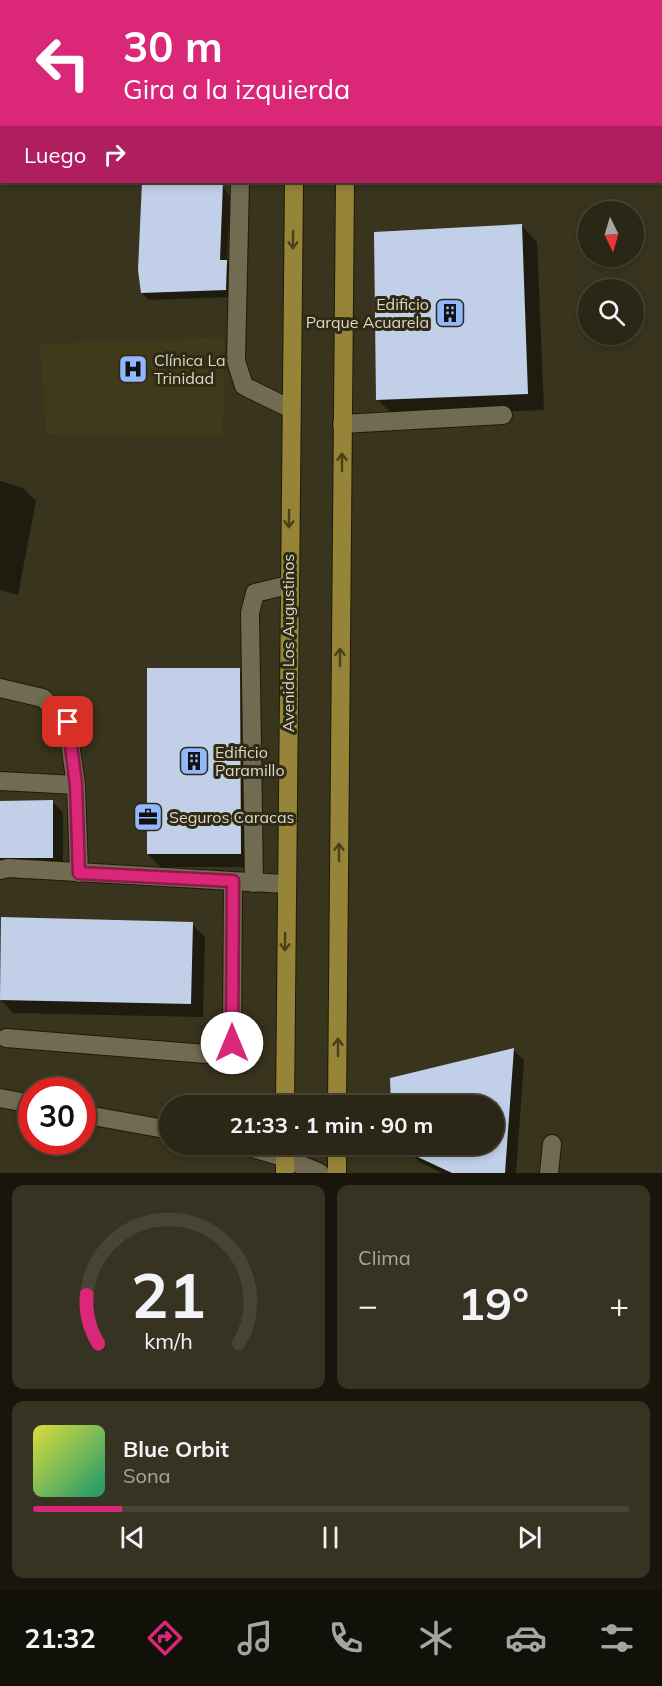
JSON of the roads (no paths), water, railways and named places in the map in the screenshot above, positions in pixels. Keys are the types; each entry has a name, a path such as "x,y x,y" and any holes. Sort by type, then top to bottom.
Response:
{"main road":[{"name":"Avenida Los Augustinos","path":"285,1095 288,585 294,183"},
{"path":"337,1095 345,183"},
{"path":"337,1155 337,1173"}],"street":[{"path":"240,183 236,361 239,376 244,386 291,409"},
{"path":"342,424 503,415"},
{"path":"254,883 250,613 255,593 288,585"},
{"path":"0,688 43,698 56,707 68,722 76,785 79,873"},
{"path":"0,781 76,785"},
{"path":"0,870 8,868 286,884"},
{"path":"6,1038 206,1054 220,1052 232,1043 233,881"},
{"path":"0,1098 18,1101"},
{"path":"96,1117 159,1128"},
{"path":"549,1173 552,1144"},
{"path":"285,1158 320,1173"}],"place":[{"name":"Edificio Parque Acuarela","path":"450,313"},
{"name":"Clínica La Trinidad","path":"133,369"},
{"name":"Edificio Paramillo","path":"194,761"},
{"name":"Seguros Caracas","path":"148,817"}]}
